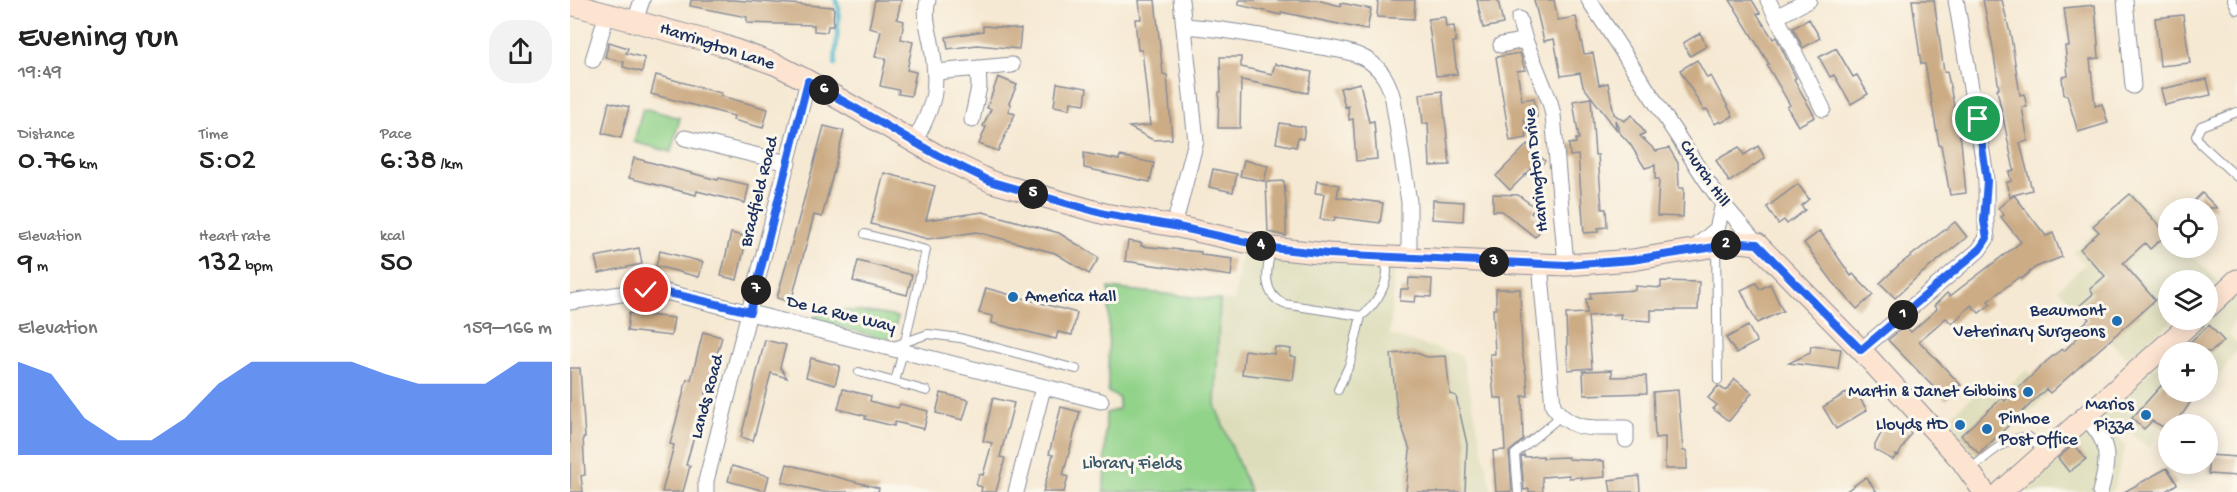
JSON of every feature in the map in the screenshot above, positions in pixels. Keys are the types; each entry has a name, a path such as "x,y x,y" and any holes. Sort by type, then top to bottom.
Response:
{"street":[{"path":"635,21 642,0"},
{"path":"914,142 930,115 936,72 926,13 928,0"},
{"path":"1174,226 1196,141 1181,0"},
{"name":"Church Hill","path":"1589,0 1723,204 1757,244 1861,350 1970,470 1984,492"},
{"path":"1768,0 1823,109"},
{"path":"1778,16 1809,0"},
{"path":"1861,350 1979,250 1987,238 1984,221 1987,194 1985,170 1956,0"},
{"path":"2125,0 2133,86"},
{"name":"Harrington Lane","path":"570,4 719,44 777,65 914,142 992,182 1105,214 1174,226 1272,248 1566,265 1632,260 1740,243 1757,244"},
{"path":"593,60 607,14"},
{"name":"Harrington Drive","path":"1519,19 1553,115 1566,265"},
{"path":"1185,26 1225,29 1334,50 1361,57 1379,69 1389,84 1393,99 1409,202 1409,257"},
{"path":"1501,45 1525,40"},
{"path":"936,72 1012,65"},
{"path":"972,120 979,87 978,68"},
{"name":"Bradfield Road","path":"750,312 808,81"},
{"path":"685,138 788,163"},
{"path":"1692,250 1717,229 1723,204"},
{"path":"1540,264 1551,402 1561,416 1573,425 1626,428 1626,440"},
{"path":"2218,298 2237,280"},
{"name":"De La Rue Way","path":"570,302 646,290 678,295 899,346 1042,388 1101,401"},
{"name":"Lands Road","path":"706,492 706,482 750,312"},
{"path":"2001,492 2183,330"},
{"path":"1016,492 1042,388"},
{"path":"2085,418 2094,426 2107,452 2108,460 2100,492"}],"lane":[{"path":"2232,0 2237,10"},
{"path":"2237,112 2201,126 2196,136 2201,144 2237,177"},
{"path":"866,234 926,250 899,346 895,382"},
{"path":"1716,246 1718,380"},
{"path":"1272,248 1269,258 1268,287 1270,295 1276,300 1284,304 1361,316 1368,312 1386,281 1387,270 1382,256"},
{"path":"1338,390 1350,363 1361,316"},
{"path":"899,346 928,334 960,338 1076,369"},
{"path":"859,372 927,391"},
{"path":"1518,492 1515,454 1561,416"},
{"path":"1970,470 1999,447 2017,437 2029,437 2044,454"}],"shaded area":[{"path":"2130,191 2158,220 2158,258 2195,258 2207,270 2158,270 2158,330 2162,330 2127,358 2058,289 2085,264 2073,252 2096,232 2091,226"},
{"path":"1242,251 1395,266 1390,335 1462,356 1492,492 1250,492 1215,405 1220,300 1234,301"},
{"path":"2237,294 2237,313 2229,334 2237,344 2237,349 2218,378 2218,342 2182,342 2196,330 2218,330 2218,311"},
{"path":"2158,365 2158,402 2190,402 2182,414 2158,414 2158,432 2149,448 2124,428 2117,434 2125,447 2113,492 2027,492 2044,468"},
{"path":"2027,370 2049,394 1978,459 1944,421 1991,381 2001,392"}],"green space":[{"path":"643,108 680,118 671,152 634,142"},
{"name":"Library Fields","path":"1109,288 1220,300 1215,405 1250,492 1104,492 1106,413 1119,409 1119,398 1108,392"},
{"path":"844,310 898,317 892,337 886,339 811,320 819,314"}],"building":[{"path":"691,0 733,0 834,7 833,26 828,26 827,32 814,31 814,25 747,23 747,17 690,6"},
{"path":"875,0 901,0 897,19 904,21 901,39 913,42 907,70 916,72 911,96 898,94 899,90 880,86 886,59 875,57 881,31 869,28"},
{"path":"1139,0 1155,0 1163,74 1167,75 1172,139 1153,140 1129,127 1150,125 1142,50 1138,50 1135,19 1141,19"},
{"path":"1239,0 1317,0 1341,6 1341,3 1371,9 1367,30 1281,12 1281,15 1239,5"},
{"path":"1378,0 1415,0 1414,19 1377,17"},
{"path":"1477,0 1498,0 1503,24 1483,28"},
{"path":"1534,0 1554,0 1558,20 1576,17 1584,54 1593,53 1599,85 1608,83 1614,114 1624,121 1632,115 1645,133 1640,136 1656,151 1669,148 1678,163 1679,188 1684,188 1683,217 1657,216 1659,179 1655,179 1655,165 1645,168 1630,144 1618,131 1615,120 1616,129 1583,86 1580,73 1561,76 1554,39 1544,41"},
{"path":"1730,0 1752,0 1760,13 1757,14 1773,39 1776,37 1796,78 1794,79 1815,117 1798,126 1787,107 1790,105 1767,65 1769,64"},
{"path":"1912,0 1934,0 1944,72 1947,71 1961,141 1966,193 1950,195 1925,64 1921,64"},
{"path":"1983,0 2002,0 2011,37 2020,95 2024,94 2027,107 2022,107 2028,141 2020,143 2032,190 2010,196 2006,183 2011,181 2009,172 2014,170 1997,89 1999,89 1992,43"},
{"path":"2095,5 2099,58 2090,59 2095,106 2102,104 2108,123 2078,132 2067,95 2064,95 2062,77 2068,76 2065,46 2069,46 2064,8"},
{"path":"2183,15 2190,63 2160,66 2155,18"},
{"path":"1445,17 1446,27 1454,26 1456,42 1453,42 1457,74 1436,76 1428,19"},
{"path":"1809,19 1820,38 1803,48 1793,28"},
{"path":"983,26 1021,29 1019,49 977,45 948,49 946,37 983,31"},
{"path":"1700,33 1707,46 1690,56 1683,43"},
{"path":"609,42 628,48 626,53 645,58 642,72 623,67 624,62 605,57"},
{"path":"1836,48 1853,77 1857,75 1868,94 1851,104 1834,75 1830,77 1819,57"},
{"path":"1520,53 1525,70 1517,71 1522,100 1534,98 1537,117 1524,119 1527,138 1510,141 1496,57"},
{"path":"1220,57 1241,57 1241,67 1272,74 1275,64 1312,72 1308,93 1241,80 1240,128 1218,128 1219,92 1221,92"},
{"path":"1697,60 1707,78 1711,76 1733,116 1721,123 1720,121 1715,124 1707,109 1704,111 1680,70"},
{"path":"656,75 768,109 763,128 733,120 734,116 651,94"},
{"path":"998,77 1017,85 1008,111 1015,114 998,151 979,144 986,127 983,126 991,109 987,108"},
{"path":"2207,79 2211,95 2165,105 2161,89"},
{"path":"1057,83 1087,88 1085,104 1071,102 1070,109 1054,106"},
{"path":"1360,83 1369,122 1374,121 1377,159 1356,161 1353,119 1349,120 1348,106 1345,107 1340,88"},
{"path":"1442,91 1450,165 1430,166 1428,123 1423,124 1420,94"},
{"path":"1591,98 1595,155 1598,155 1602,209 1606,209 1607,227 1598,228 1598,232 1584,233 1578,155 1570,156 1569,144 1576,143 1576,139 1579,139 1573,101"},
{"path":"609,102 629,107 621,138 602,133"},
{"path":"1280,123 1305,127 1303,139 1298,138 1296,147 1276,143"},
{"path":"824,126 844,131 822,217 814,215 791,302 777,298"},
{"path":"1528,144 1545,161 1534,172 1531,169 1510,190 1496,176"},
{"path":"1758,146 1765,158 1729,182 1716,160 1739,147 1744,155"},
{"path":"1084,153 1119,160 1120,156 1154,163 1150,182 1084,168"},
{"path":"634,158 718,180 719,178 749,185 745,203 697,191 696,195 629,178"},
{"path":"1244,160 1268,166 1264,181 1240,176"},
{"path":"1213,169 1237,174 1233,192 1209,187"},
{"path":"884,173 935,186 926,220 983,212 1059,233 1099,258 1089,274 1055,253 977,232 928,239 871,224"},
{"path":"1284,181 1286,236 1268,232 1266,182"},
{"path":"1317,181 1339,185 1337,197 1383,203 1380,223 1335,217 1334,221 1320,219 1324,194 1315,193"},
{"path":"1798,184 1809,199 1801,206 1805,210 1787,224 1784,220 1778,224 1767,207"},
{"path":"2202,193 2207,198 2197,198"},
{"path":"1493,194 1518,195 1536,208 1531,213 1546,224 1535,237 1502,211 1493,211"},
{"path":"2130,194 2158,224 2158,242 2150,249 2145,243 2123,263 2155,300 2050,393 2046,389 1979,454 1961,435 2002,398 2005,401 2048,360 2062,349 2064,351 2082,333 2078,329 2089,319 2078,307 2093,294 2090,289 2105,276 2080,249 2099,232 2093,226"},
{"path":"2014,195 2046,236 2053,233 2062,257 2036,267 2021,279 2019,277 1988,301 1991,304 1979,313 1971,305 1952,324 1946,318 1919,341 1961,385 1946,400 1888,340 1905,326 1911,332 1937,309 1934,306 1947,293 1950,296 2021,242 2001,217 2004,215 1998,208"},
{"path":"1433,200 1464,202 1463,221 1432,219"},
{"path":"1955,222 1967,237 1895,298 1880,283 1899,265"},
{"path":"1820,231 1851,276 1853,274 1873,295 1857,309 1833,282 1804,243"},
{"path":"731,233 747,237 737,280 721,276"},
{"path":"1128,241 1142,243 1141,246 1201,252 1201,255 1233,259 1231,276 1125,261"},
{"path":"639,248 642,264 599,273 595,257"},
{"path":"660,251 703,262 699,277 656,266"},
{"path":"858,261 912,275 907,295 853,281"},
{"path":"1409,278 1432,279 1431,297 1416,296 1415,302 1400,301 1401,289 1408,289"},
{"path":"1661,281 1699,282 1698,310 1651,310 1651,321 1620,319 1621,314 1588,316 1592,368 1568,370 1566,314 1587,313 1586,299 1591,299 1590,293 1635,290 1635,286 1661,288"},
{"path":"1756,283 1760,289 1770,284 1783,311 1757,323 1741,290"},
{"path":"986,288 1077,313 1072,335 1058,332 1056,339 992,323 993,316 979,313"},
{"path":"1496,289 1520,289 1522,351 1528,396 1522,396 1523,440 1509,452 1512,491 1504,492 1496,492 1493,451 1505,450 1502,398 1494,398 1490,354 1495,354 1493,309 1496,309"},
{"path":"629,313 674,318 671,336 627,331"},
{"path":"1748,326 1757,342 1736,353 1726,338"},
{"path":"2203,330 2214,330 2224,341 2218,346 2218,342 2190,342"},
{"path":"703,332 722,337 686,465 690,466 683,492 662,492 674,445 670,444 687,379 691,380"},
{"path":"765,340 786,345 780,367 787,378 771,373 753,441 741,437"},
{"path":"1811,346 1841,349 1838,369 1789,363 1810,353"},
{"path":"1275,347 1291,349 1290,356 1296,357 1293,380 1242,374 1245,350 1274,354"},
{"path":"1414,352 1427,357 1446,356 1450,394 1456,396 1467,444 1465,492 1406,492 1410,450 1397,412 1391,354"},
{"path":"811,358 840,366 835,385 806,377"},
{"path":"570,368 580,368 585,437 583,437 585,475 581,476 583,492 570,492"},
{"path":"1612,370 1612,377 1646,376 1647,393 1584,395 1583,371"},
{"path":"1735,379 1752,393 1729,421 1713,409 1717,405 1708,398 1718,386 1726,391"},
{"path":"1854,388 1867,410 1836,429 1823,407"},
{"path":"843,389 871,396 870,401 884,405 898,408 900,404 928,411 924,429 895,422 894,426 838,409"},
{"path":"2158,389 2158,402 2190,402 2183,414 2158,414 2158,424 2152,421 2144,429 2132,418"},
{"path":"1678,390 1683,451 1687,451 1687,469 1665,469 1665,437 1655,438 1653,392"},
{"path":"941,393 969,400 963,420 936,413"},
{"path":"993,398 1014,403 1000,457 1005,458 996,492 981,492 982,487 976,485 979,474 983,475 992,443 983,441"},
{"path":"1061,407 1080,412 1063,475 1068,477 1064,492 1043,492 1053,455 1049,454"},
{"path":"1885,426 1895,432 1898,426 1911,433 1898,456 1896,455 1893,460 1875,450 1875,445"},
{"path":"2074,444 2086,459 2069,472 2058,458"},
{"path":"1524,455 1524,457 1568,457 1568,459 1604,461 1605,477 1581,479 1581,477 1569,478 1569,475 1542,477 1543,492 1529,492 1529,489 1524,490 1521,457"},
{"path":"2218,456 2237,457 2237,476 2208,474 2218,474"},
{"path":"787,464 879,488 878,492 823,492 782,482"},
{"path":"732,466 769,476 765,491 728,481"},
{"path":"2158,473 2171,474 2177,484 2164,492 2124,492"},
{"path":"1639,476 1640,492 1611,492 1609,480"},
{"path":"1866,477 1877,492 1845,492"}],"waterway":[{"path":"835,65 839,9 836,0"}],"place":[{"name":"America Hall","path":"1013,297"},
{"name":"Beaumont Veterinary Surgeons","path":"2117,321"},
{"name":"Martin & Janet Gibbins","path":"2028,392"},
{"name":"Marios Pizza","path":"2146,415"},
{"name":"Lloyds HD","path":"1960,425"},
{"name":"Pinhoe Post Office","path":"1987,429"}],"route":[{"path":"646,290 662,291 750,312 808,81 937,155 992,182 1105,214 1174,226 1272,248 1328,254 1566,265 1632,260 1740,243 1757,244 1861,350 1979,250 1987,238 1984,221 1987,181 1978,119"}]}
